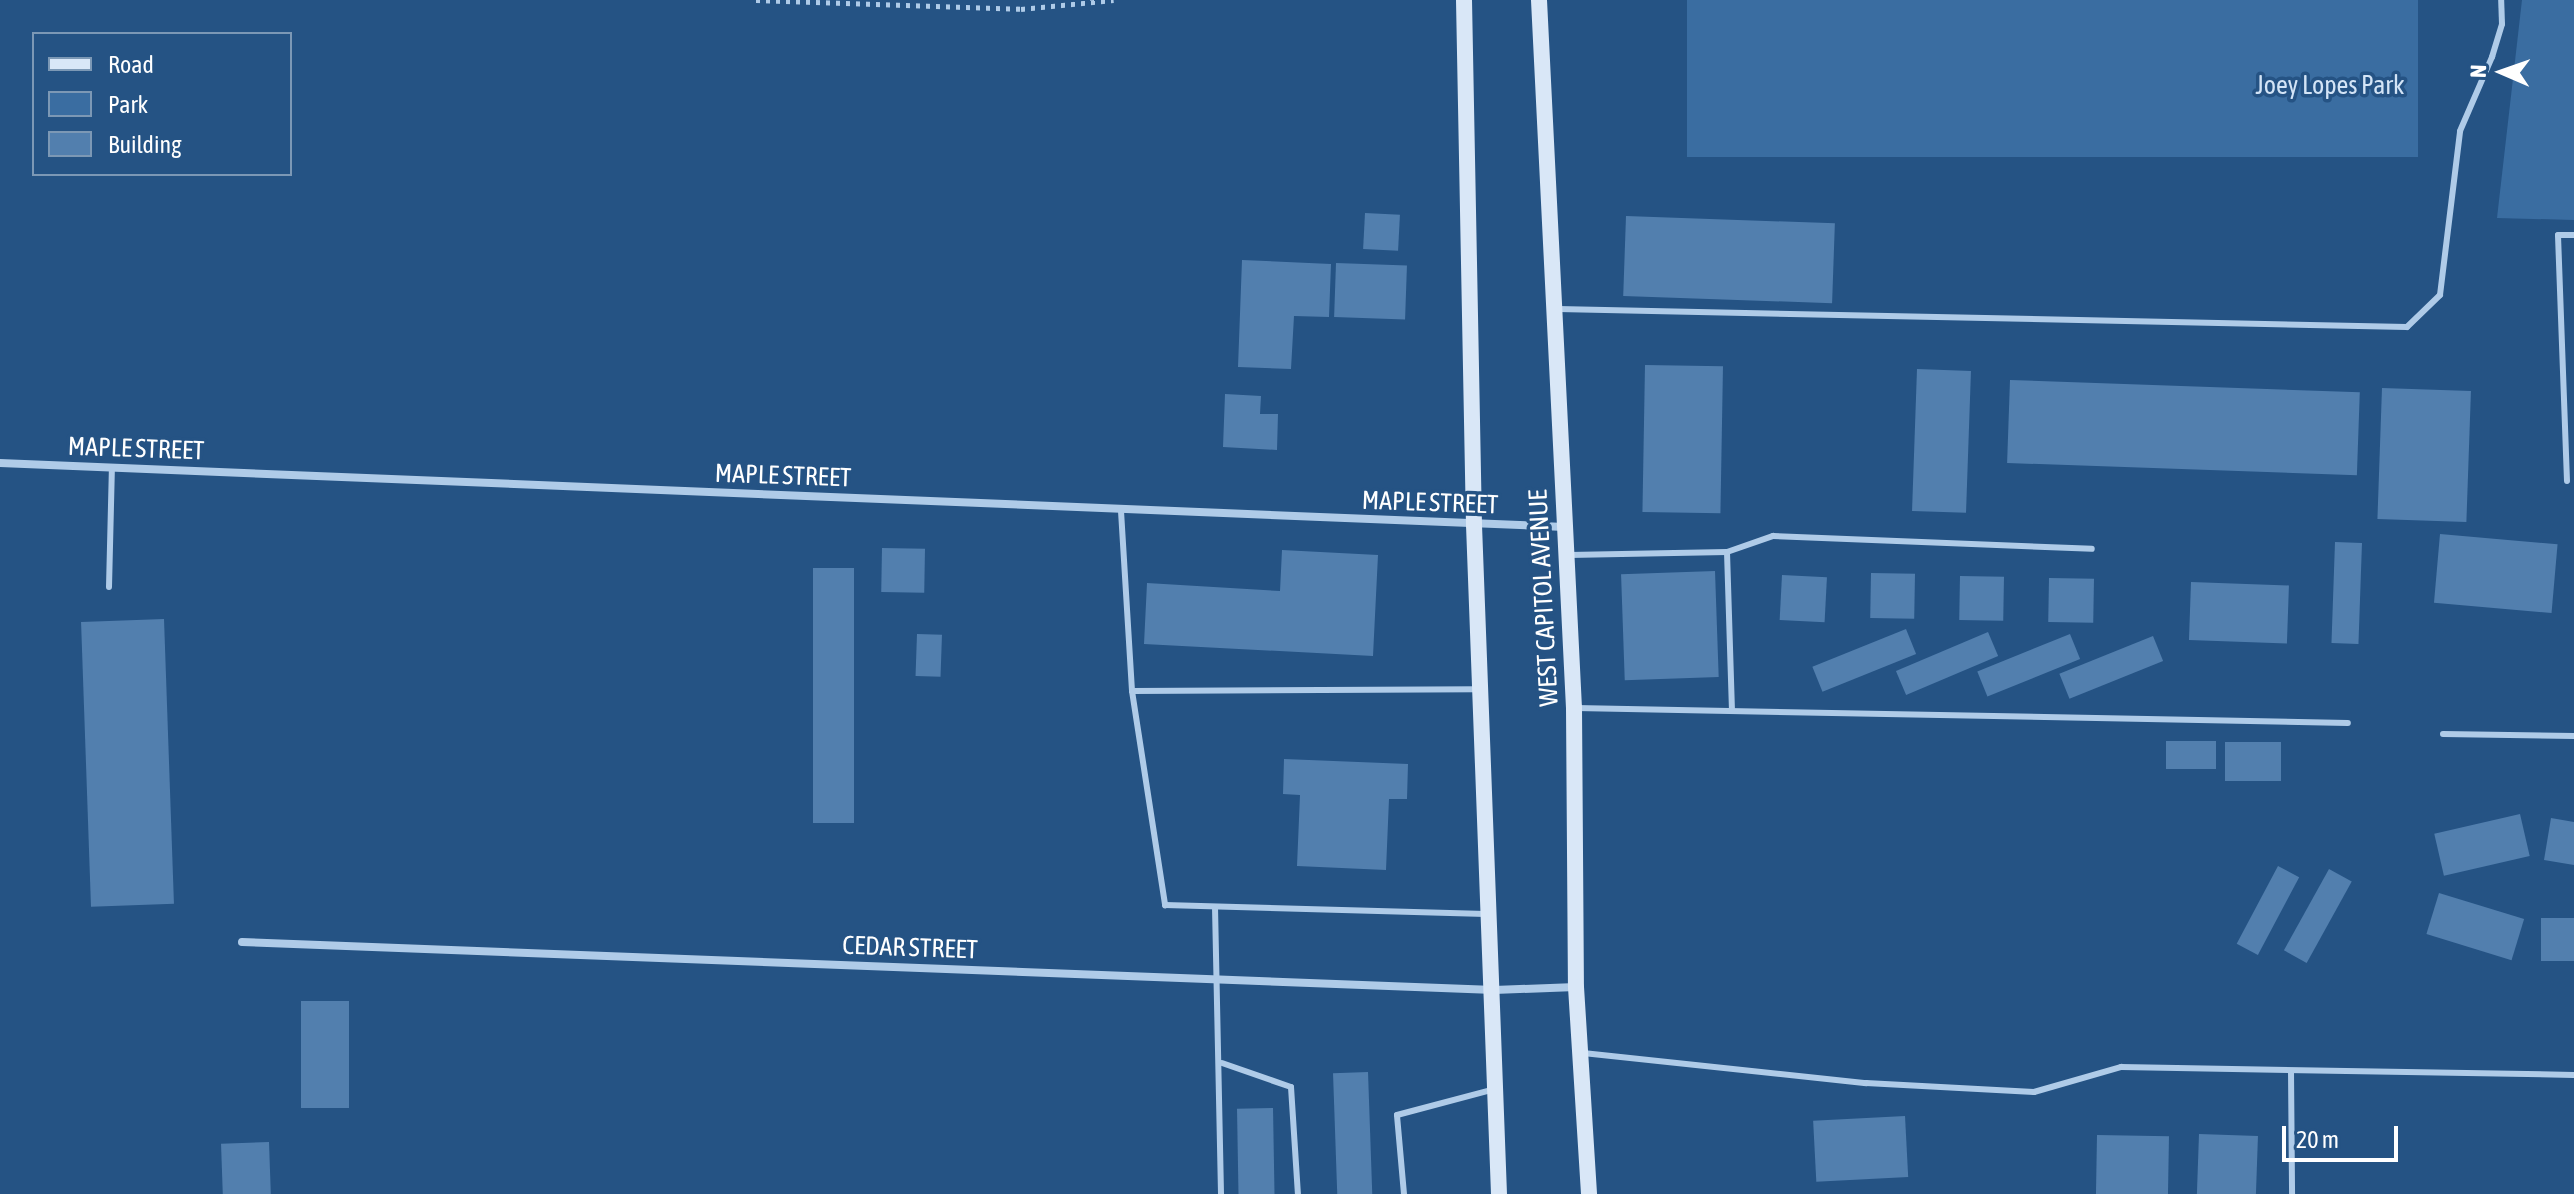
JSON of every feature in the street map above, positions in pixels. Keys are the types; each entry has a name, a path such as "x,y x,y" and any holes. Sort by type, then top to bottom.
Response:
{"main road":[{"path":"1464,0 1474,525 1494,990 1499,1194"},
{"name":"WEST CAPITOL AVENUE","path":"1539,0 1574,708 1576,987 1583,1053 1589,1194"}],"street":[{"name":"MAPLE STREET","path":"0,463 1565,527"},
{"name":"CEDAR STREET","path":"242,942 1494,990 1576,987"}],"lane":[{"path":"1554,309 2407,327 2440,295 2460,131 2502,24 2501,0"},
{"path":"2567,481 2558,235 2574,235"},
{"path":"109,587 112,468"},
{"path":"1121,511 1132,691 1165,905 1490,914"},
{"path":"1566,555 1727,552 1773,536 2092,549"},
{"path":"1727,552 1732,711"},
{"path":"1132,691 1481,689"},
{"path":"1574,708 2348,723"},
{"path":"2443,734 2574,736"},
{"path":"1215,907 1222,1063 1217,1127 1221,1194"},
{"path":"1583,1053 1866,1083 2034,1092 2121,1067 2574,1075"},
{"path":"1222,1063 1291,1087 1298,1194"},
{"path":"2291,1071 2292,1194"},
{"path":"1404,1194 1397,1115 1496,1089"}],"path":[{"path":"756,0 1021,9 1114,0"}],"green space":[{"name":"Joey Lopes Park","path":"1687,0 2418,0 2418,157 1687,157"},
{"path":"2522,0 2574,0 2574,220 2497,218"}],"building":[{"path":"1365,213 1400,215 1398,251 1363,249"},
{"path":"1626,216 1835,223 1832,303 1623,296"},
{"path":"1242,260 1331,264 1329,317 1294,316 1291,369 1238,367"},
{"path":"1336,263 1407,265 1405,319 1334,317"},
{"path":"1645,365 1723,366 1720,513 1642,512"},
{"path":"1917,369 1971,371 1966,513 1912,511"},
{"path":"2010,380 2360,392 2357,475 2007,463"},
{"path":"2382,388 2471,391 2466,522 2377,519"},
{"path":"1225,394 1261,396 1260,414 1278,414 1277,450 1223,447"},
{"path":"2440,534 2558,544 2552,613 2434,603"},
{"path":"2335,542 2362,543 2358,644 2331,643"},
{"path":"882,548 925,549 924,593 881,592"},
{"path":"1282,550 1378,555 1373,656 1144,644 1147,583 1280,591"},
{"path":"813,568 854,568 854,823 813,823"},
{"path":"1715,571 1719,677 1625,680 1621,574"},
{"path":"1871,573 1915,574 1914,619 1870,618"},
{"path":"1782,575 1827,577 1825,622 1780,620"},
{"path":"1960,576 2004,577 2003,621 1959,620"},
{"path":"2049,578 2094,579 2093,623 2048,622"},
{"path":"2191,582 2289,585 2287,643 2189,640"},
{"path":"164,619 174,904 91,907 81,622"},
{"path":"1906,629 1916,654 1822,692 1812,667"},
{"path":"1988,632 1998,656 1906,695 1896,671"},
{"path":"917,634 942,635 941,677 916,676"},
{"path":"2070,634 2080,659 1987,696 1977,671"},
{"path":"2153,636 2163,661 2069,699 2059,674"},
{"path":"2166,741 2216,741 2216,769 2166,769"},
{"path":"2225,742 2281,742 2281,781 2225,781"},
{"path":"1284,759 1408,764 1407,799 1389,799 1386,870 1297,866 1300,795 1283,794"},
{"path":"2520,814 2530,856 2444,876 2434,834"},
{"path":"2551,818 2574,822 2574,865 2544,860"},
{"path":"2278,866 2299,877 2258,955 2237,944"},
{"path":"2329,869 2352,882 2307,963 2284,950"},
{"path":"2439,893 2524,919 2512,960 2426,934"},
{"path":"2541,918 2574,918 2574,961 2541,961"},
{"path":"301,1001 349,1001 349,1108 301,1108"},
{"path":"1368,1072 1372,1194 1337,1194 1333,1073"},
{"path":"1273,1108 1275,1194 1238,1194 1237,1109"},
{"path":"1905,1116 1908,1177 1816,1182 1813,1121"},
{"path":"2199,1134 2258,1136 2256,1194 2197,1194"},
{"path":"2097,1135 2169,1136 2168,1194 2096,1194"},
{"path":"269,1142 271,1194 223,1194 221,1144"}]}
